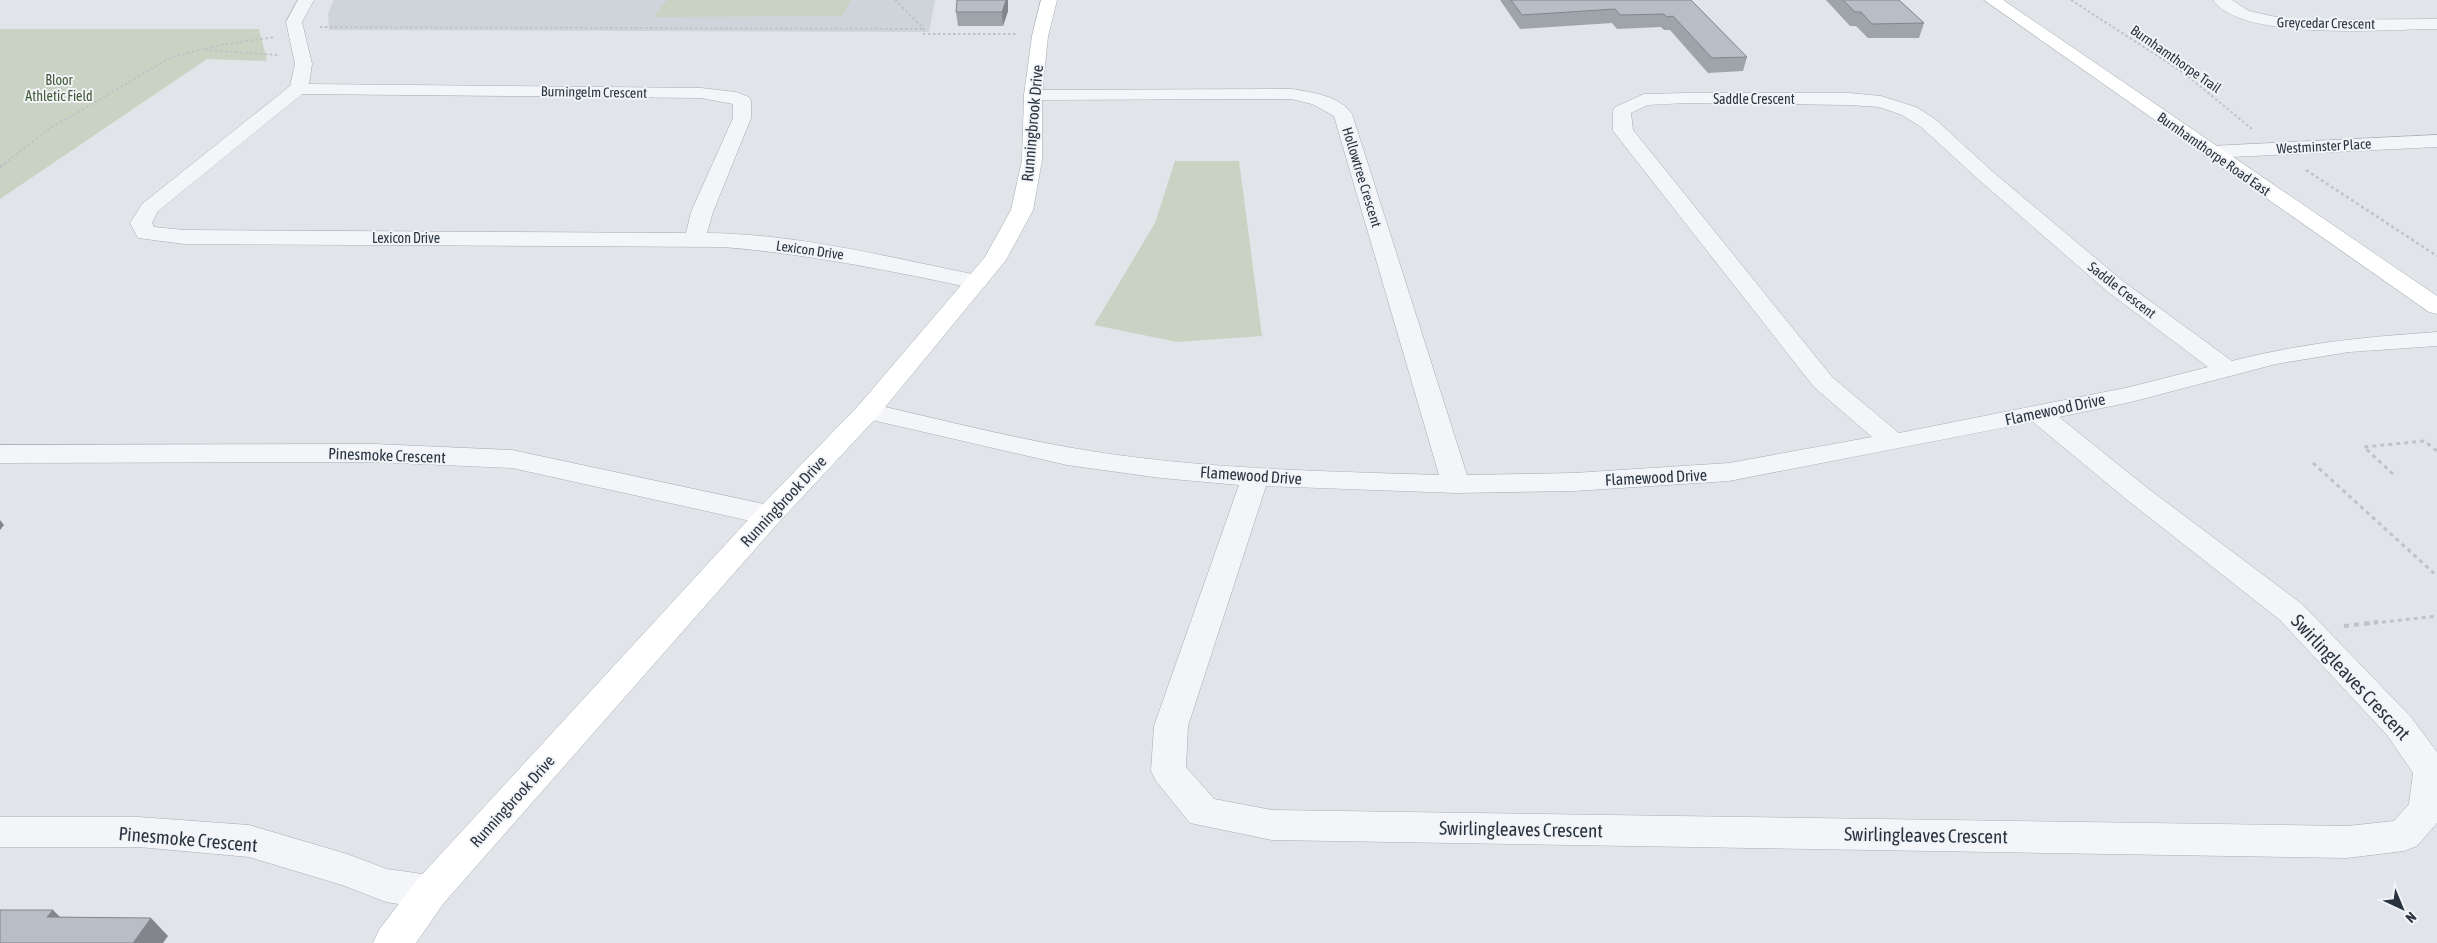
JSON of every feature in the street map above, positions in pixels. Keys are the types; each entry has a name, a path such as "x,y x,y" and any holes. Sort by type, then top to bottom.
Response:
{"street":[{"path":"298,88 304,77 303,55 294,22 306,0"},
{"name":"Runningbrook Drive","path":"393,943 430,892 768,515 868,411 995,260 1022,210 1032,160 1032,95 1040,36 1049,0"},
{"name":"Burnhamthorpe Road East","path":"1992,0 2437,307"},
{"name":"Greycedar Crescent","path":"2221,0 2244,15 2290,25 2437,24"},
{"name":"Lexicon Drive","path":"298,88 149,208 141,223 146,234 184,237 694,239 782,245 843,254 977,282"},
{"name":"Burningelm Crescent","path":"298,88 701,93 730,96 742,101 742,118 702,212 694,239"},
{"name":"Hollowtree Crescent","path":"1032,95 1291,94 1312,97 1332,104 1343,114 1456,484"},
{"name":"Saddle Crescent","path":"1894,442 1823,382 1623,131 1622,111 1644,100 1716,98 1850,99 1881,102 1909,111 1928,123 1986,176 2116,287 2185,340 2230,370"},
{"name":"Westminster Place","path":"2211,152 2437,141"},
{"name":"Flamewood Drive","path":"868,411 1067,456 1161,469 1255,477 1456,484 1574,482 1729,472 2038,413 2230,370 2276,357 2349,345 2437,339"},
{"name":"Swirlingleaves Crescent","path":"1255,477 1171,726 1168,771 1204,812 1272,825 2347,842 2404,835 2426,810 2431,770 2399,726 2291,612 2136,493 2038,413"},
{"name":"Pinesmoke Crescent","path":"0,454 375,452 512,460 768,515"},
{"name":"Pinesmoke Crescent","path":"0,832 139,832 250,841 346,870 386,885 430,892"}],"path":[{"path":"895,0 924,29 924,34 1040,36"},
{"name":"Burnhamthorpe Trail","path":"2071,0 2184,73 2259,134"},
{"path":"0,167 49,129 172,57 324,26 924,29"},
{"path":"202,50 248,54 303,55"},
{"path":"2304,169 2437,256"},
{"path":"2394,474 2364,447 2424,441 2437,451"},
{"path":"2313,463 2437,576"},
{"path":"2309,630 2437,616"}],"shaded area":[{"path":"334,0 935,0 929,32 329,30 328,13"}],"green space":[{"path":"667,0 851,0 842,16 653,17"},
{"name":"Bloor Athletic Field","path":"0,29 259,29 267,61 207,59 0,199"},
{"path":"1175,161 1239,161 1262,336 1177,342 1094,325 1155,223"}],"building":[{"path":"957,0 1006,0 1002,12 956,12"},
{"path":"1511,0 1691,0 1747,57 1712,58 1673,16 1667,17 1664,14 1620,15 1615,9 1522,15"},
{"path":"1843,0 1899,0 1924,23 1872,24 1861,12 1855,12"},
{"path":"0,910 53,910 47,917 151,918 133,943 0,943"}]}
